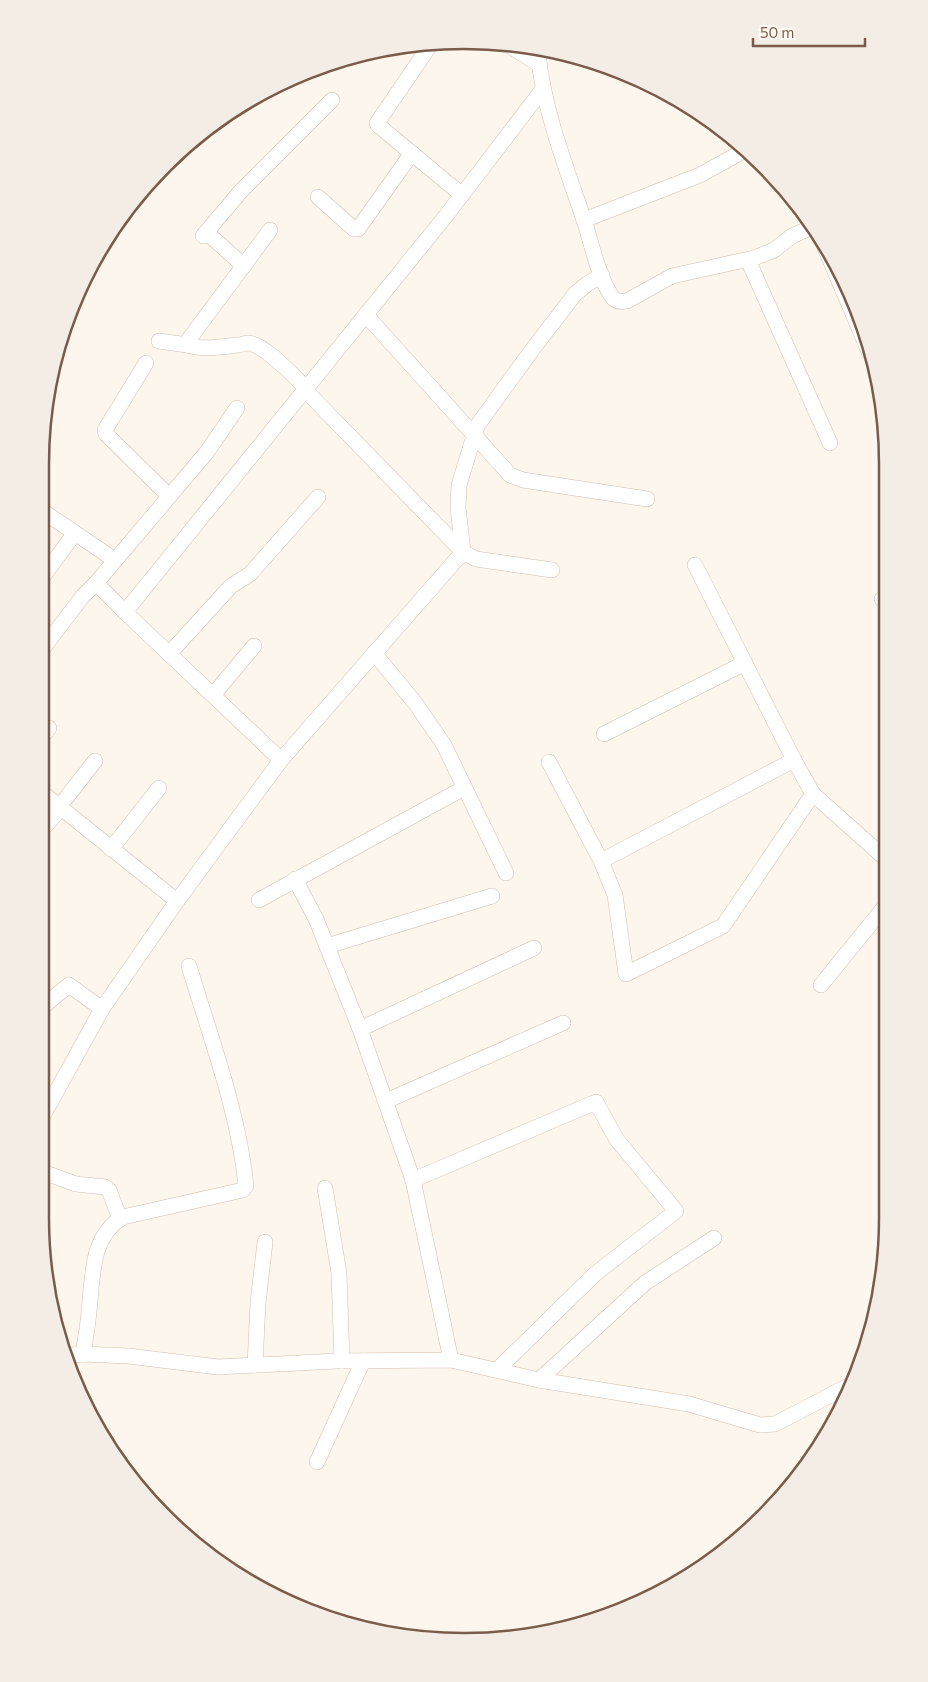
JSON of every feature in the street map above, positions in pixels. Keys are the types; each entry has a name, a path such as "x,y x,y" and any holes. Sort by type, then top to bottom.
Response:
{"street":[{"path":"427,51 377,123 462,195"},
{"path":"540,56 543,89 564,161 602,275 614,299 620,302 627,301 672,276 748,260 774,250 792,236 806,229"},
{"path":"125,612 462,195 543,89"},
{"path":"244,266 205,234 241,191 332,100"},
{"path":"318,196 354,229 358,229 412,153"},
{"path":"584,220 700,175 739,153"},
{"path":"187,345 187,342 270,230"},
{"path":"748,260 830,443"},
{"path":"49,1105 102,1010 177,901 281,760 463,552 458,508 459,484 477,426 572,299 587,284 602,275"},
{"path":"366,315 510,475 523,480 647,499"},
{"path":"159,341 195,348 253,344 271,355 463,552 476,559 552,570"},
{"path":"146,363 105,430 106,434 169,496"},
{"path":"49,640 82,596 96,583 206,452 237,408"},
{"path":"169,654 231,586 250,574 318,497"},
{"path":"49,516 115,560"},
{"path":"49,568 75,533"},
{"path":"695,566 813,794 879,853"},
{"path":"96,583 281,760"},
{"path":"213,695 254,646"},
{"path":"374,653 416,704 444,745 506,873"},
{"path":"604,734 745,663"},
{"path":"601,861 794,760"},
{"path":"49,821 95,761"},
{"path":"549,762 601,861 615,895 626,974 723,926 813,794"},
{"path":"111,849 159,788"},
{"path":"259,900 464,788"},
{"path":"49,798 177,901"},
{"path":"295,879 316,919 360,1029 413,1180 451,1360"},
{"path":"327,946 492,896"},
{"path":"821,985 879,914"},
{"path":"360,1029 534,948"},
{"path":"82,1354 89,1313 93,1266 100,1241 114,1222 243,1190 246,1186 244,1162 224,1080 189,966"},
{"path":"49,1002 69,984 102,1010"},
{"path":"386,1102 563,1023"},
{"path":"413,1180 596,1102 617,1140 676,1212 595,1274 497,1370"},
{"path":"49,1174 76,1184 105,1186 109,1190 120,1219"},
{"path":"325,1188 339,1274 342,1361"},
{"path":"540,1380 645,1283 714,1238"},
{"path":"255,1365 258,1303 266,1242"},
{"path":"72,1355 128,1356 218,1367 342,1361 451,1360 540,1380 689,1404 760,1425 775,1424 842,1389"},
{"path":"317,1462 363,1361"}]}
